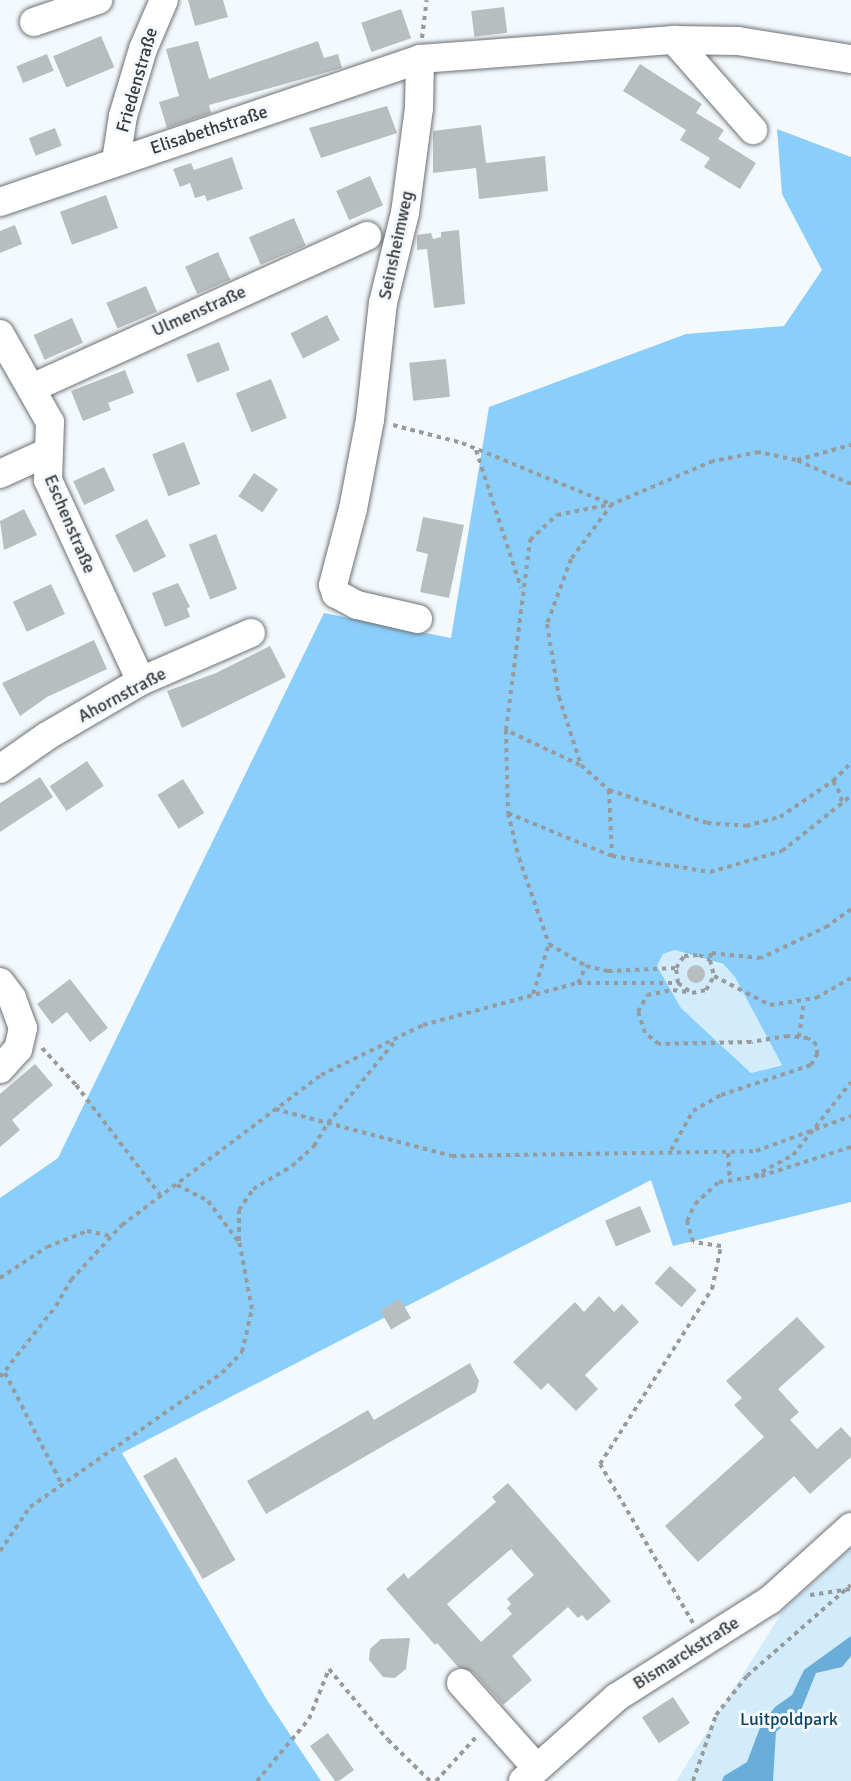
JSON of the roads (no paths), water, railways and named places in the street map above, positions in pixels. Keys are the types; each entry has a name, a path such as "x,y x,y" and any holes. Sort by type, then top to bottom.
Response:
{"street":[{"path":"34,22 98,0"},
{"name":"Friedenstraße","path":"116,161 123,116 143,49 164,0"},
{"path":"420,59 674,40 738,40 851,58"},
{"path":"674,40 753,130"},
{"name":"Elisabethstraße","path":"0,202 420,59"},
{"name":"Seinsheimweg","path":"418,619 346,601 336,594 333,585 370,420 383,303 408,190 419,108 420,59"},
{"name":"Ulmenstraße","path":"32,388 367,236"},
{"name":"Eschenstraße","path":"0,334 50,422 48,480 141,681"},
{"path":"0,474 48,452"},
{"name":"Ahornstraße","path":"0,769 47,736 141,681 251,633"},
{"path":"0,982 12,998 23,1028 18,1049 0,1069"},
{"name":"Bismarckstraße","path":"529,1774 617,1697 770,1600 851,1527"},
{"path":"461,1683 492,1718 529,1774"}],"park label":[{"name":"Luitpoldpark","path":"789,1719"}]}
